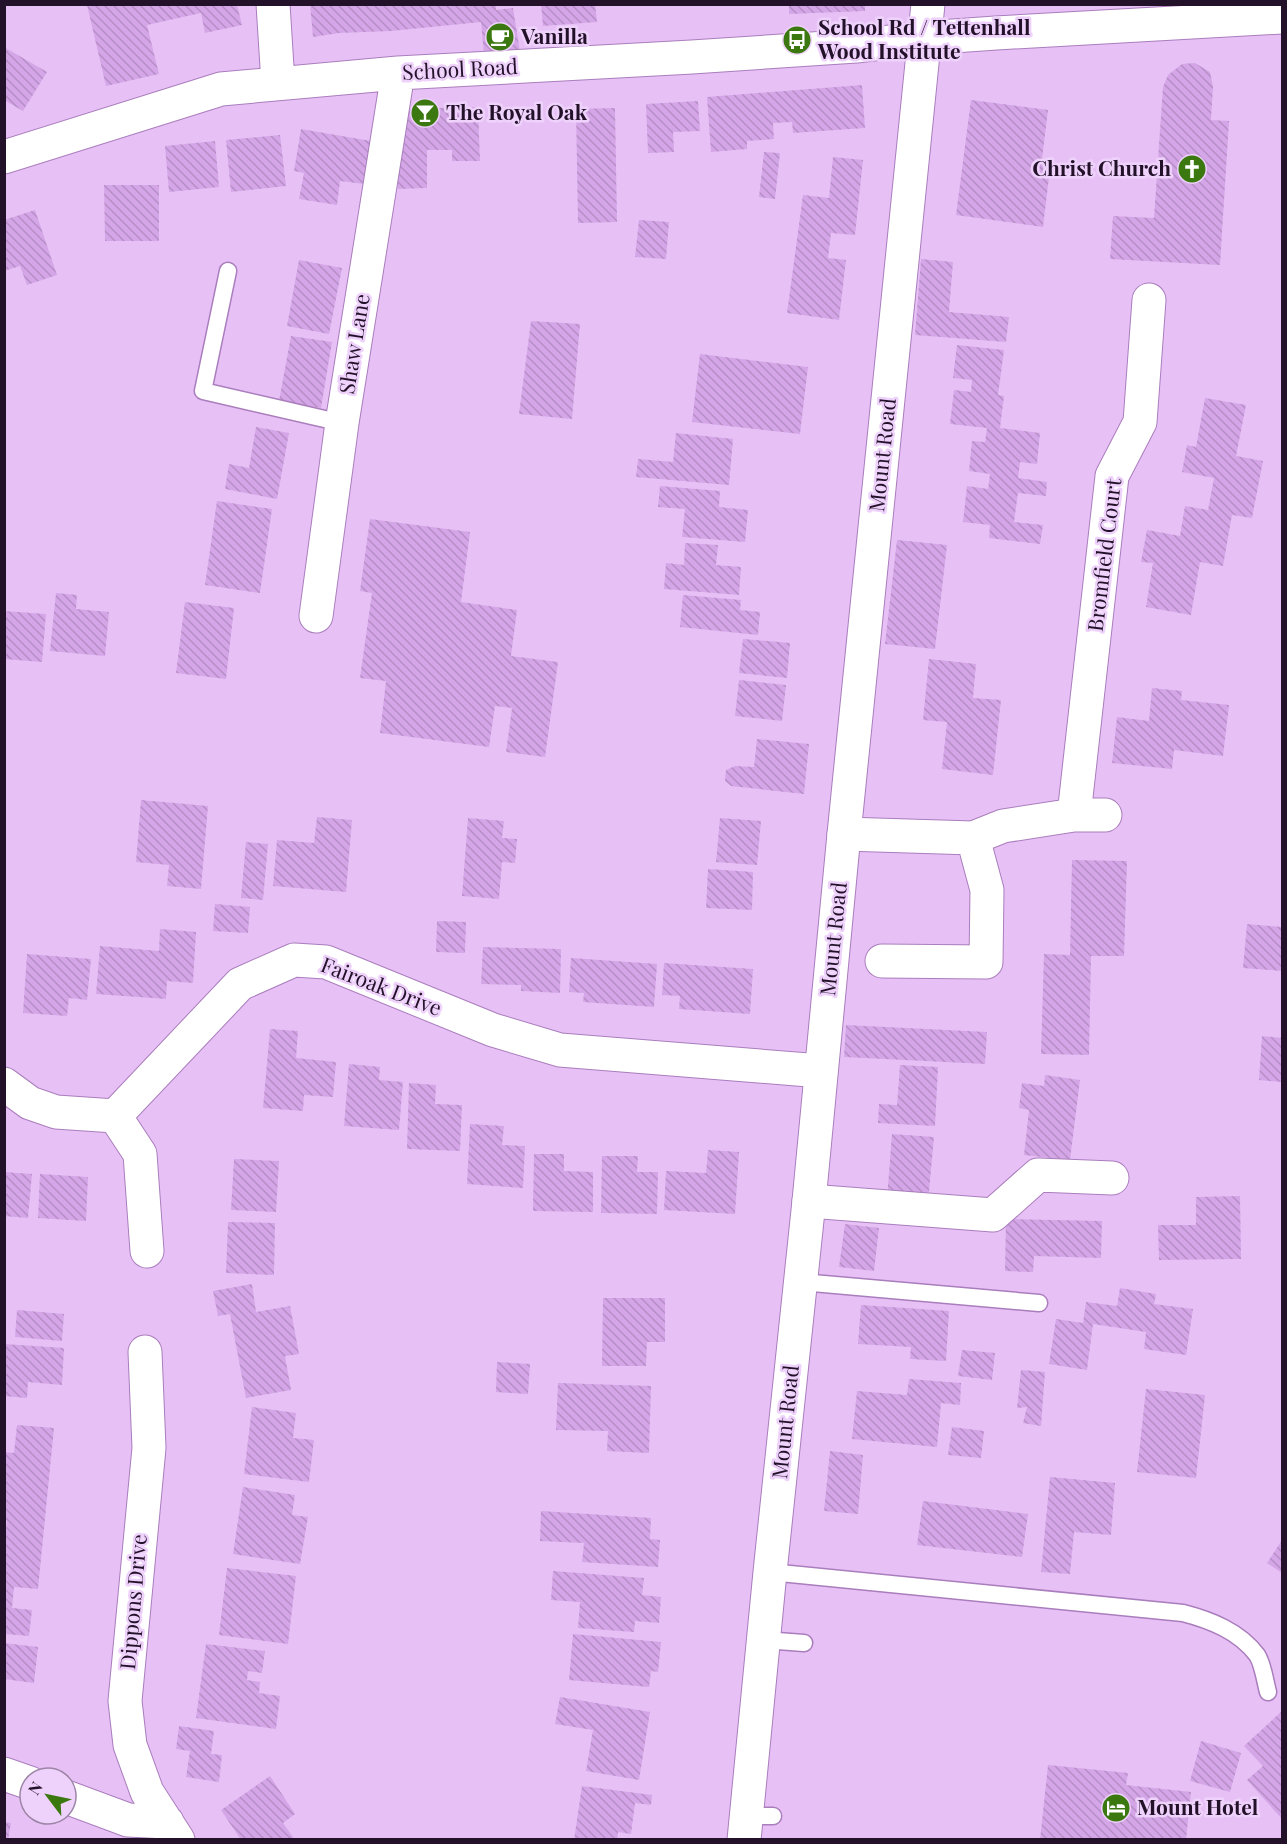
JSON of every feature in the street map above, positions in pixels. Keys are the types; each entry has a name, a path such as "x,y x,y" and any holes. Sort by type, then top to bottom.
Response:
{"street":[{"path":"273,4 278,83"},
{"name":"Mount Road","path":"755,1824 764,1640 770,1572 801,1282 927,4"},
{"name":"School Road","path":"4,157 221,89 398,73 856,46 925,38 1282,17"},
{"name":"Shaw Lane","path":"316,616 342,423 398,73"},
{"name":"Bromfield Court","path":"973,838 1003,826 1089,815 1112,476 1140,422 1149,300"},
{"path":"844,834 973,838 987,890 986,962 882,961"},
{"name":"Fairoak Drive","path":"115,1116 240,984 294,960 326,962 493,1030 560,1050 821,1071"},
{"path":"4,1084 30,1102 56,1112 115,1116 140,1154 147,1251"},
{"path":"809,1201 993,1215 1038,1175 1112,1178"},
{"name":"Dippons Drive","path":"145,1352 149,1448 125,1701 130,1745 147,1792 172,1831"},
{"path":"78,1801 128,1820 172,1831"}],"lane":[{"path":"228,271 203,391 342,423"},
{"path":"801,1282 1039,1303"},
{"path":"770,1572 1183,1613 1211,1621 1236,1635 1258,1656 1268,1692"},
{"path":"764,1640 804,1643"}],"building":[{"path":"310,4 496,4 496,10 513,8 520,52 484,54 481,22 313,37"},
{"path":"541,4 595,4 597,22 543,26"},
{"path":"789,4 865,4 865,11 789,14"},
{"path":"87,5 237,5 242,25 205,33 201,13 147,25 159,74 106,86"},
{"path":"4,47 47,72 23,111 4,100"},
{"name":"Christ Church","path":"1195,63 1210,72 1213,87 1211,120 1229,121 1220,265 1110,259 1113,216 1154,218 1163,87 1168,75 1182,64"},
{"path":"862,85 865,128 793,133 792,122 773,123 774,139 747,141 747,149 711,152 707,97"},
{"path":"971,100 1048,110 1042,159 1051,161 1043,227 956,215"},
{"path":"698,101 700,131 673,132 674,152 648,153 646,104"},
{"path":"478,107 480,161 452,161 452,150 427,150 427,188 398,189 397,109"},
{"path":"615,108 617,222 578,223 576,109"},
{"path":"301,129 371,141 364,184 340,181 337,205 299,199 304,173 294,171"},
{"path":"280,135 286,186 231,192 226,140"},
{"path":"215,141 219,187 169,192 165,146"},
{"path":"764,152 780,153 775,199 759,197"},
{"path":"833,157 863,160 855,235 831,233 828,258 846,260 839,320 787,313 803,195 829,198"},
{"path":"104,185 159,185 159,241 105,241"},
{"path":"35,210 57,275 27,285 20,266 4,271 4,220"},
{"path":"639,220 669,222 666,259 635,257"},
{"path":"921,259 953,262 949,312 1009,317 1006,342 915,335"},
{"path":"299,260 342,268 329,334 287,326"},
{"path":"531,321 580,324 572,419 519,414"},
{"path":"291,336 332,342 321,408 279,401"},
{"path":"957,345 1004,350 998,395 1004,396 1000,428 1040,433 1037,464 1020,462 1018,478 1047,482 1046,496 1018,493 1014,522 1043,525 1040,544 989,538 990,525 963,522 967,486 988,489 990,474 969,471 972,441 985,442 987,428 950,424 954,390 971,392 972,380 953,378"},
{"path":"700,354 808,367 800,434 692,422"},
{"path":"1205,398 1246,405 1236,456 1263,461 1252,518 1232,515 1223,566 1200,562 1191,615 1146,607 1153,563 1141,562 1147,530 1180,536 1185,506 1208,510 1214,478 1182,472 1187,445 1196,447"},
{"path":"256,427 289,433 277,499 225,489 229,464 249,468"},
{"path":"676,433 733,439 729,485 636,477 638,459 673,462"},
{"path":"660,486 720,491 719,507 748,510 745,542 682,537 685,509 658,507"},
{"path":"217,501 272,509 260,593 205,585"},
{"path":"370,519 470,532 461,602 517,610 511,656 558,662 545,757 506,752 512,708 495,706 489,747 380,733 386,681 360,678 372,593 360,591"},
{"path":"897,540 947,545 935,649 885,644"},
{"path":"685,543 718,545 716,565 741,567 739,595 664,589 666,563 684,565"},
{"path":"56,593 77,595 76,609 109,612 105,656 50,651"},
{"path":"683,595 741,600 740,610 760,612 758,635 680,627"},
{"path":"185,602 234,608 226,679 176,673"},
{"path":"4,611 46,614 42,662 4,659"},
{"path":"743,639 790,643 787,678 739,673"},
{"path":"929,659 976,664 973,698 1001,700 993,775 942,769 947,722 923,720"},
{"path":"739,680 786,685 782,721 735,716"},
{"path":"1152,688 1182,691 1181,700 1229,705 1223,756 1174,750 1172,769 1112,763 1117,717 1149,721"},
{"path":"757,739 809,744 804,794 731,786 725,781 726,770 735,766 754,767"},
{"path":"141,800 208,806 201,889 167,886 169,865 136,862"},
{"path":"317,817 352,820 346,892 273,886 277,840 314,843"},
{"path":"468,818 504,821 502,838 517,839 515,863 502,862 499,899 462,896"},
{"path":"720,818 761,821 757,865 716,862"},
{"path":"246,842 268,844 263,900 241,898"},
{"path":"1072,860 1127,861 1124,956 1091,956 1089,1055 1041,1054 1044,954 1070,955"},
{"path":"708,869 753,872 752,910 706,908"},
{"path":"215,904 250,907 248,933 213,931"},
{"path":"437,921 466,922 465,953 436,952"},
{"path":"1247,924 1282,927 1282,971 1243,968"},
{"path":"160,929 196,932 193,983 167,981 166,999 96,994 100,946 159,951"},
{"path":"483,947 561,949 560,993 521,991 521,985 481,984"},
{"path":"27,954 91,959 87,1000 69,998 67,1016 23,1013"},
{"path":"571,958 657,964 654,1007 583,1002 584,993 569,992"},
{"path":"664,963 753,969 750,1014 679,1009 680,996 662,995"},
{"path":"846,1025 987,1032 985,1064 844,1057"},
{"path":"270,1029 298,1031 296,1058 336,1062 333,1097 304,1095 303,1111 263,1108"},
{"path":"1262,1036 1282,1038 1282,1082 1259,1080"},
{"path":"349,1064 380,1067 379,1080 403,1082 399,1130 344,1126"},
{"path":"900,1065 938,1067 935,1126 878,1123 879,1104 897,1105"},
{"path":"1045,1075 1080,1080 1070,1160 1024,1155 1029,1110 1019,1108 1022,1083 1044,1086"},
{"path":"409,1083 436,1085 435,1104 462,1105 460,1151 407,1149"},
{"path":"470,1124 504,1126 502,1145 525,1146 523,1188 467,1184"},
{"path":"892,1134 934,1137 928,1202 887,1199"},
{"path":"708,1150 739,1152 735,1214 664,1210 666,1171 706,1173"},
{"path":"534,1154 564,1154 564,1171 593,1172 593,1212 533,1211"},
{"path":"602,1156 638,1156 637,1172 658,1172 657,1214 601,1213"},
{"path":"234,1159 279,1161 276,1212 231,1210"},
{"path":"4,1172 32,1174 28,1218 4,1216"},
{"path":"40,1174 88,1177 86,1221 38,1218"},
{"path":"1240,1196 1241,1259 1159,1260 1158,1225 1196,1225 1196,1197"},
{"path":"1006,1219 1102,1221 1101,1258 1034,1256 1033,1272 1005,1271"},
{"path":"228,1222 275,1223 274,1275 226,1273"},
{"path":"845,1224 879,1228 874,1271 839,1267"},
{"path":"252,1284 256,1312 290,1306 299,1354 285,1356 291,1390 246,1398 230,1314 218,1316 213,1291"},
{"path":"1120,1288 1156,1294 1154,1304 1193,1309 1186,1355 1144,1349 1146,1332 1093,1324 1087,1370 1049,1364 1056,1319 1083,1323 1086,1302 1117,1306"},
{"path":"603,1298 665,1298 665,1342 647,1342 646,1366 602,1366"},
{"path":"861,1305 949,1311 946,1361 910,1359 911,1347 858,1344"},
{"path":"17,1310 64,1314 62,1341 15,1337"},
{"path":"4,1344 64,1348 62,1385 28,1382 27,1398 4,1396"},
{"path":"962,1350 995,1353 992,1380 958,1376"},
{"path":"497,1362 530,1364 528,1394 496,1392"},
{"path":"1021,1370 1045,1372 1041,1426 1023,1423 1027,1407 1017,1408"},
{"path":"909,1379 961,1383 960,1405 941,1403 937,1447 852,1439 857,1391 907,1395"},
{"path":"558,1383 651,1386 649,1453 607,1451 608,1431 556,1430"},
{"path":"1146,1389 1205,1395 1196,1478 1137,1472"},
{"path":"252,1407 296,1413 293,1438 314,1440 309,1482 244,1474"},
{"path":"17,1425 54,1428 38,1589 14,1587 12,1608 32,1610 29,1636 4,1634 4,1548 7,1521 4,1520 4,1452 14,1453"},
{"path":"952,1427 984,1431 981,1458 948,1455"},
{"path":"830,1451 863,1455 858,1514 824,1511"},
{"path":"1050,1477 1115,1483 1111,1535 1074,1532 1070,1574 1041,1572"},
{"path":"243,1487 295,1495 292,1515 308,1517 300,1564 233,1554"},
{"path":"923,1501 1028,1514 1022,1557 917,1545"},
{"path":"541,1511 651,1518 650,1539 660,1540 658,1567 582,1562 584,1543 540,1541"},
{"path":"1282,1540 1282,1573 1267,1563"},
{"path":"227,1568 296,1576 288,1644 219,1635"},
{"path":"553,1571 644,1578 642,1595 661,1597 659,1623 635,1621 634,1632 578,1628 580,1602 551,1600"},
{"path":"573,1634 661,1642 658,1672 651,1671 649,1687 569,1680"},
{"path":"4,1643 38,1647 34,1683 4,1679"},
{"path":"206,1644 265,1651 262,1673 248,1671 247,1680 260,1682 259,1693 280,1696 276,1729 196,1718"},
{"path":"560,1697 650,1712 639,1780 586,1771 593,1730 555,1724"},
{"path":"1282,1711 1282,1819 1247,1780 1263,1766 1244,1746"},
{"path":"179,1726 214,1731 211,1754 222,1755 219,1782 186,1777 190,1751 176,1749"},
{"path":"1201,1741 1241,1753 1230,1792 1190,1781"},
{"name":"Mount Hotel","path":"1048,1765 1128,1773 1126,1785 1191,1792 1186,1840 1040,1840"},
{"path":"270,1776 295,1814 283,1823 295,1840 241,1840 221,1810"},
{"path":"582,1786 652,1795 651,1805 635,1803 631,1834 618,1832 617,1840 574,1840"},
{"path":"4,1822 11,1823 8,1840 4,1840"}],"place":[{"name":"Vanilla","path":"500,37"},
{"name":"School Rd / Tettenhall Wood Institute","path":"797,40"},
{"name":"The Royal Oak","path":"425,113"},
{"name":"Christ Church","path":"1192,169"},
{"name":"Mount Hotel","path":"1116,1808"}]}
